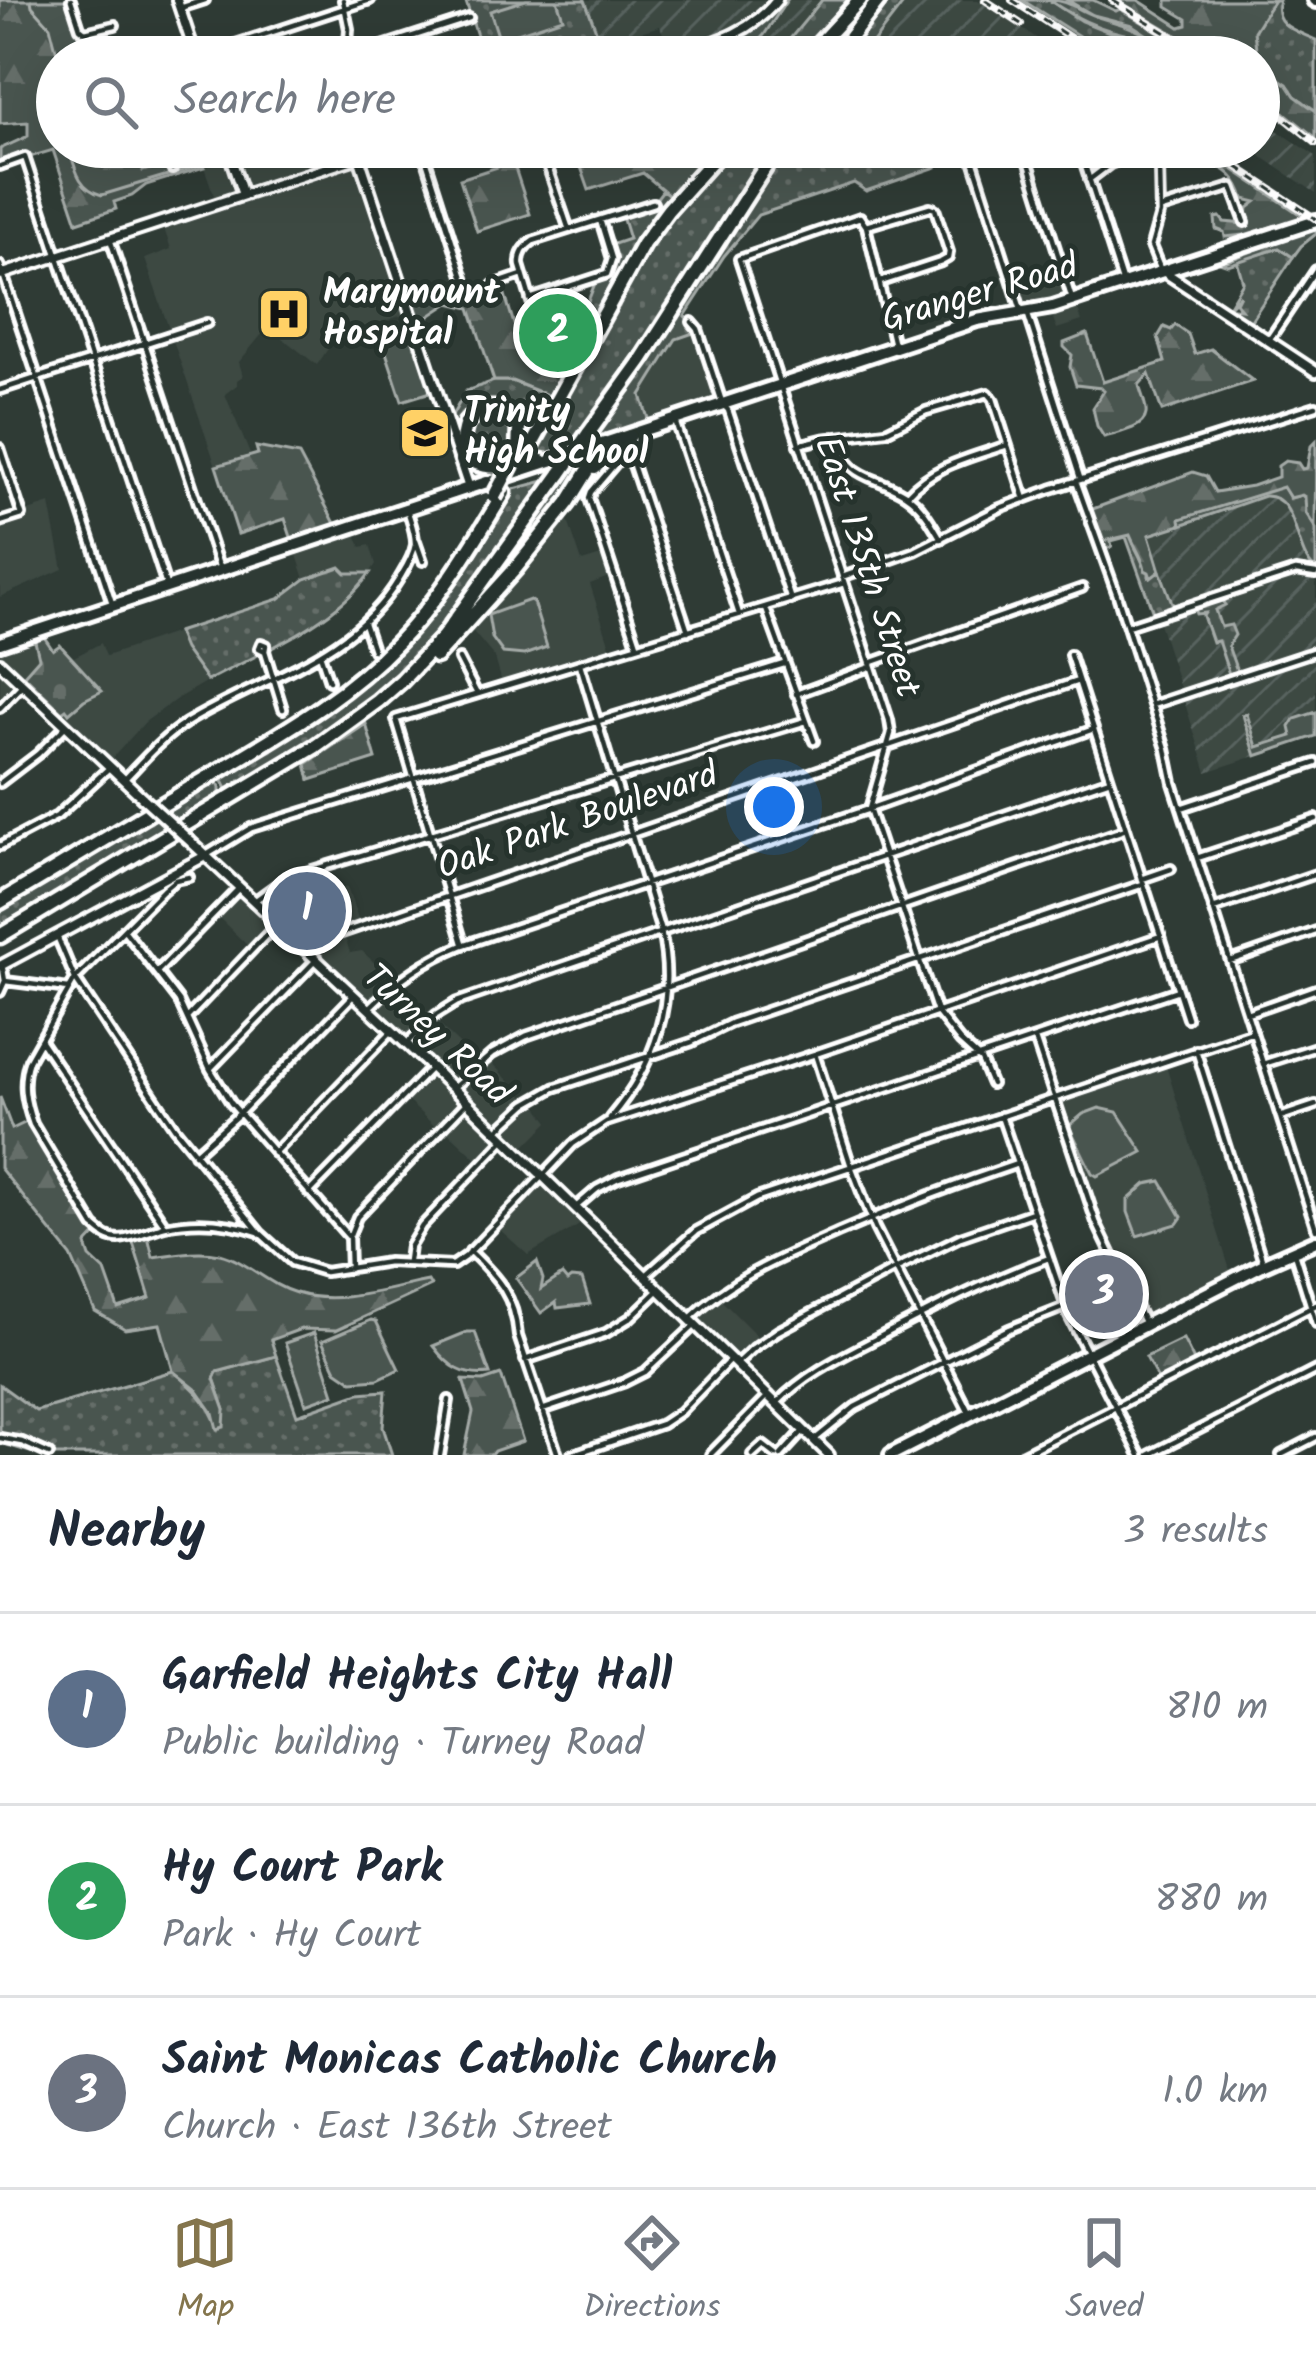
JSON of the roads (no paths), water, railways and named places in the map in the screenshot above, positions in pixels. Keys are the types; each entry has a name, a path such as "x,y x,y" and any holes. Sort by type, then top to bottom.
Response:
{"highway":[{"path":"827,36 860,0"},
{"path":"851,36 879,0"},
{"path":"0,902 328,703 383,657 436,598 643,244 705,168"},
{"path":"0,936 316,746 416,666 443,637 642,359 765,168"},
{"path":"524,450 520,428 502,410 482,410 466,423 462,444 478,464 499,468 542,461"},
{"path":"378,700 399,690 453,639 584,493 611,449 635,434"},
{"path":"583,450 594,464 584,493"}],"main road":[{"name":"Granger Road","path":"473,491 542,461 986,318 1073,301 1316,221"},
{"name":"Granger Road","path":"0,643 473,491 583,450"},
{"path":"888,1455 1316,1241"}],"street":[{"path":"71,0 80,28 90,32 115,25"},
{"path":"189,36 178,4 205,0"},
{"path":"255,36 344,4 370,0"},
{"path":"733,36 776,0"},
{"path":"344,4 349,36"},
{"path":"413,36 469,18"},
{"path":"0,166 25,158 167,588"},
{"path":"233,168 243,195"},
{"path":"112,606 1,272 319,168"},
{"path":"366,168 473,491"},
{"path":"429,168 468,291"},
{"path":"549,168 568,230"},
{"path":"976,168 1127,626 1316,1229"},
{"path":"1031,168 1073,301"},
{"path":"1085,168 1123,285"},
{"path":"1089,181 1104,168"},
{"path":"1158,168 1161,209 1151,248 1163,272 1316,372"},
{"path":"1161,209 1231,186 1245,222"},
{"path":"539,328 519,257 522,251 533,241 653,202"},
{"path":"880,282 948,258 935,209 930,206 866,226 895,348"},
{"name":"East 135th Street","path":"866,226 860,217 740,257 739,263 889,720 891,733 869,809"},
{"path":"530,299 601,277 611,268 599,220"},
{"path":"110,238 220,570"},
{"path":"1269,340 1316,270"},
{"path":"493,285 523,275"},
{"path":"692,322 728,410 791,600"},
{"path":"0,390 207,323"},
{"path":"797,446 886,431 926,411 988,393 1025,499"},
{"path":"464,945 395,719 766,609 891,561 1051,489 1316,406"},
{"path":"675,421 740,616"},
{"path":"834,437 847,464 907,495 941,539"},
{"path":"907,495 935,470 1008,444"},
{"path":"0,448 22,514 0,522"},
{"path":"637,644 584,493 591,492 623,458 633,465 688,631"},
{"path":"406,509 423,561"},
{"path":"124,780 153,748 187,722 340,643 392,591 416,542"},
{"path":"1127,626 1296,571 1316,574"},
{"path":"796,694 1082,588"},
{"path":"766,609 814,741"},
{"path":"364,623 373,650"},
{"path":"265,650 283,709"},
{"path":"1152,705 1316,651"},
{"path":"320,654 329,682"},
{"path":"1070,656 1187,1018"},
{"path":"459,659 477,694"},
{"path":"579,662 665,955 666,988 652,1055 606,1122"},
{"name":"Turney Road","path":"0,663 453,1088 829,1455"},
{"path":"0,992 5,981 1,967 251,828 784,664"},
{"name":"Oak Park Boulevard","path":"301,947 1078,680"},
{"path":"0,708 22,684"},
{"path":"253,902 286,878 806,721"},
{"path":"0,783 66,726"},
{"path":"369,1008 410,972 464,945 1094,728"},
{"path":"1181,808 1316,763"},
{"path":"0,845 57,816 110,767"},
{"path":"406,1044 457,1002 1110,778"},
{"path":"869,809 937,1012 979,1058 991,1084"},
{"path":"1197,858 1316,818"},
{"path":"453,1088 482,1061 513,1042 1126,829"},
{"path":"497,1131 526,1104 554,1088 1171,869"},
{"path":"1214,909 1316,874"},
{"path":"189,877 163,890 75,979 24,1073 26,1106 32,1124 104,1235 118,1239 205,1222 260,1233"},
{"path":"158,971 239,888"},
{"path":"188,1017 277,924"},
{"path":"125,931 188,1017 210,1069 240,1113 349,1237"},
{"path":"1231,961 1316,931"},
{"path":"57,936 75,979 194,1154 260,1233 292,1262 325,1272 408,1261 454,1264 573,1144 606,1122 1161,936"},
{"path":"210,1069 316,960"},
{"path":"5,981 69,989"},
{"path":"1247,1012 1316,989"},
{"path":"576,1207 618,1178 1178,990"},
{"path":"194,1154 354,995"},
{"path":"274,1154 392,1031"},
{"path":"645,1276 684,1240 725,1213 768,1194 1253,1032"},
{"path":"1035,1039 1096,1222 1145,1325"},
{"path":"40,1041 166,1226"},
{"path":"1263,1064 1316,1047"},
{"path":"1196,1050 1264,1264"},
{"path":"814,1054 871,1219 970,1414"},
{"path":"309,1193 431,1067"},
{"path":"350,1269 349,1237 357,1217 467,1102"},
{"path":"1280,1117 1316,1105"},
{"path":"1001,1116 1065,1307 1140,1455"},
{"path":"408,1261 410,1246 422,1226 506,1139"},
{"path":"542,1410 645,1372 742,1276 931,1193 1017,1164"},
{"path":"228,1224 238,1206"},
{"path":"572,1455 662,1424 778,1330 960,1237 1033,1211"},
{"path":"118,1239 122,1250"},
{"path":"1293,1250 1316,1323"},
{"path":"470,1251 505,1288 558,1455"},
{"path":"777,1403 820,1368 990,1280 1049,1258"},
{"path":"526,1360 606,1333 630,1318 658,1290"},
{"path":"1021,1455 1313,1305"},
{"path":"814,1440 848,1411 1009,1329 1065,1307"},
{"path":"1149,1455 1316,1370"},
{"path":"710,1455 769,1396"},
{"path":"440,1455 449,1400"},
{"path":"752,1455 765,1445 779,1455 804,1430"},
{"path":"1281,1455 1316,1437"},
{"path":"0,1438 50,1454"},
{"path":"1298,1446 1303,1455"}],"waterway":[{"path":"31,0 53,36"},
{"path":"75,168 83,183 102,195 191,168"}],"railway":[{"path":"985,0 1021,24"},
{"path":"1012,0 1068,36"},
{"path":"1112,0 1171,36"},
{"path":"1280,114 1316,143"},
{"path":"1239,168 1316,219"}],"place":[{"name":"Marymount Hospital","path":"284,314"},
{"name":"Hy Court Park","path":"558,333"},
{"name":"Trinity High School","path":"425,433"},
{"name":"Garfield Heights City Hall","path":"307,911"},
{"name":"Saint Monicas Catholic Church","path":"1104,1294"}]}
